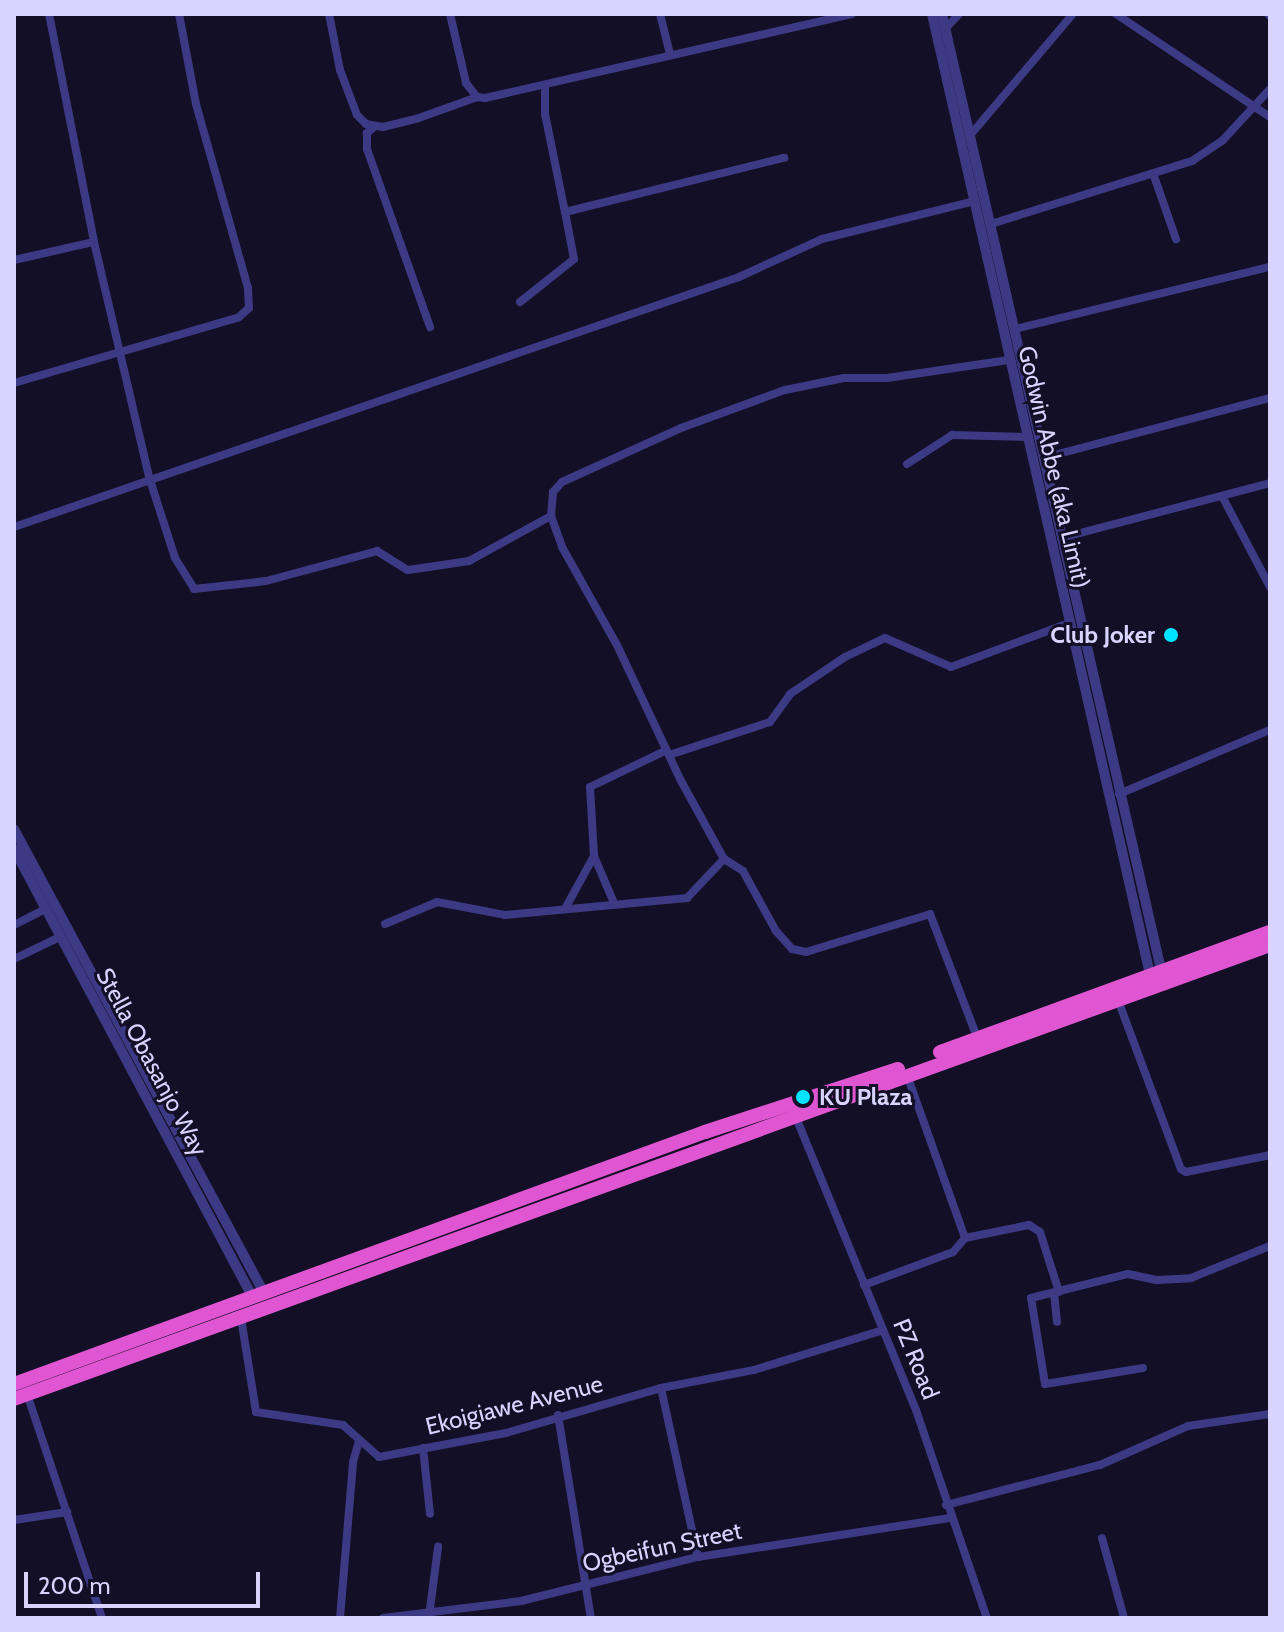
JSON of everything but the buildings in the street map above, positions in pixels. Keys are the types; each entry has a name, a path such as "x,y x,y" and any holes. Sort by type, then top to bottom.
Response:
{"highway":[{"path":"21,1396 796,1119 907,1075 1118,1000 1157,979 1270,932"},
{"path":"14,1384 791,1102 887,1074 977,1037 1270,945"}],"street":[{"path":"49,14 94,242 150,480 175,558 194,589 208,591 266,581 377,551 408,570 469,561 551,516"},
{"path":"14,383 239,317 251,298 196,104 179,14"},
{"path":"329,14 340,70 357,115 373,128"},
{"path":"450,14 466,83 477,97"},
{"path":"660,14 670,54"},
{"path":"809,14 811,25"},
{"path":"430,327 367,149 367,133 373,128 416,119 477,97 545,85 851,14"},
{"name":"Godwin Abbe (aka Limit)","path":"932,14 960,112 972,133 1157,979"},
{"name":"Godwin Abbe (aka Limit)","path":"942,14 974,201 1009,360 1069,623 1157,979"},
{"path":"946,28 959,14"},
{"path":"972,133 1073,14"},
{"path":"1116,14 1270,117"},
{"path":"520,302 574,259 545,114 545,85"},
{"path":"991,224 1154,176 1210,150 1270,89"},
{"path":"565,212 784,158"},
{"path":"1154,176 1176,239"},
{"path":"14,527 739,277 822,239 974,201"},
{"path":"14,260 94,242"},
{"path":"1015,329 1270,267"},
{"path":"977,1037 930,914 806,952 792,949 776,931 743,871 724,859 668,753 617,645 562,547 551,516 553,492 562,482 653,440 785,390 844,378 887,378 1009,360"},
{"path":"1043,458 1270,398"},
{"path":"907,464 952,435 1027,437"},
{"path":"1061,538 1270,483"},
{"path":"1222,496 1269,584"},
{"path":"614,903 594,856 590,787 668,753 770,722 790,694 845,657 885,638 951,667 1069,623"},
{"path":"1119,794 1270,730"},
{"path":"14,829 258,1293"},
{"name":"Stella Obasanjo Way","path":"14,849 258,1293"},
{"path":"566,907 594,856"},
{"path":"385,924 437,902 505,915 687,898 724,859"},
{"path":"14,925 45,909"},
{"path":"14,959 60,937"},
{"path":"1118,1000 1181,1169 1186,1172 1270,1155"},
{"path":"907,1075 965,1238"},
{"name":"PZ Road","path":"791,1102 883,1330 984,1618"},
{"path":"864,1285 953,1252 965,1238 1036,1227 1056,1292 1057,1322"},
{"path":"1143,1368 1045,1384 1030,1300 1128,1274 1157,1280 1191,1278 1270,1246"},
{"name":"Ekoigiawe Avenue","path":"241,1318 256,1412 343,1425 379,1457 506,1433 558,1415 661,1388 754,1370 883,1330"},
{"path":"661,1388 698,1557"},
{"path":"21,1396 67,1512 102,1618"},
{"path":"946,1505 1100,1465 1188,1426 1270,1414"},
{"path":"558,1415 582,1584 591,1618"},
{"path":"340,1618 351,1477 359,1441"},
{"path":"423,1448 430,1514"},
{"path":"14,1520 67,1512"},
{"name":"Ogbeifun Street","path":"383,1618 430,1609 521,1601 698,1557 950,1518"},
{"path":"1102,1538 1124,1618"},
{"path":"430,1609 438,1547"}],"place":[{"name":"Club Joker","path":"1171,635"},
{"name":"KU Plaza","path":"803,1097"}]}
